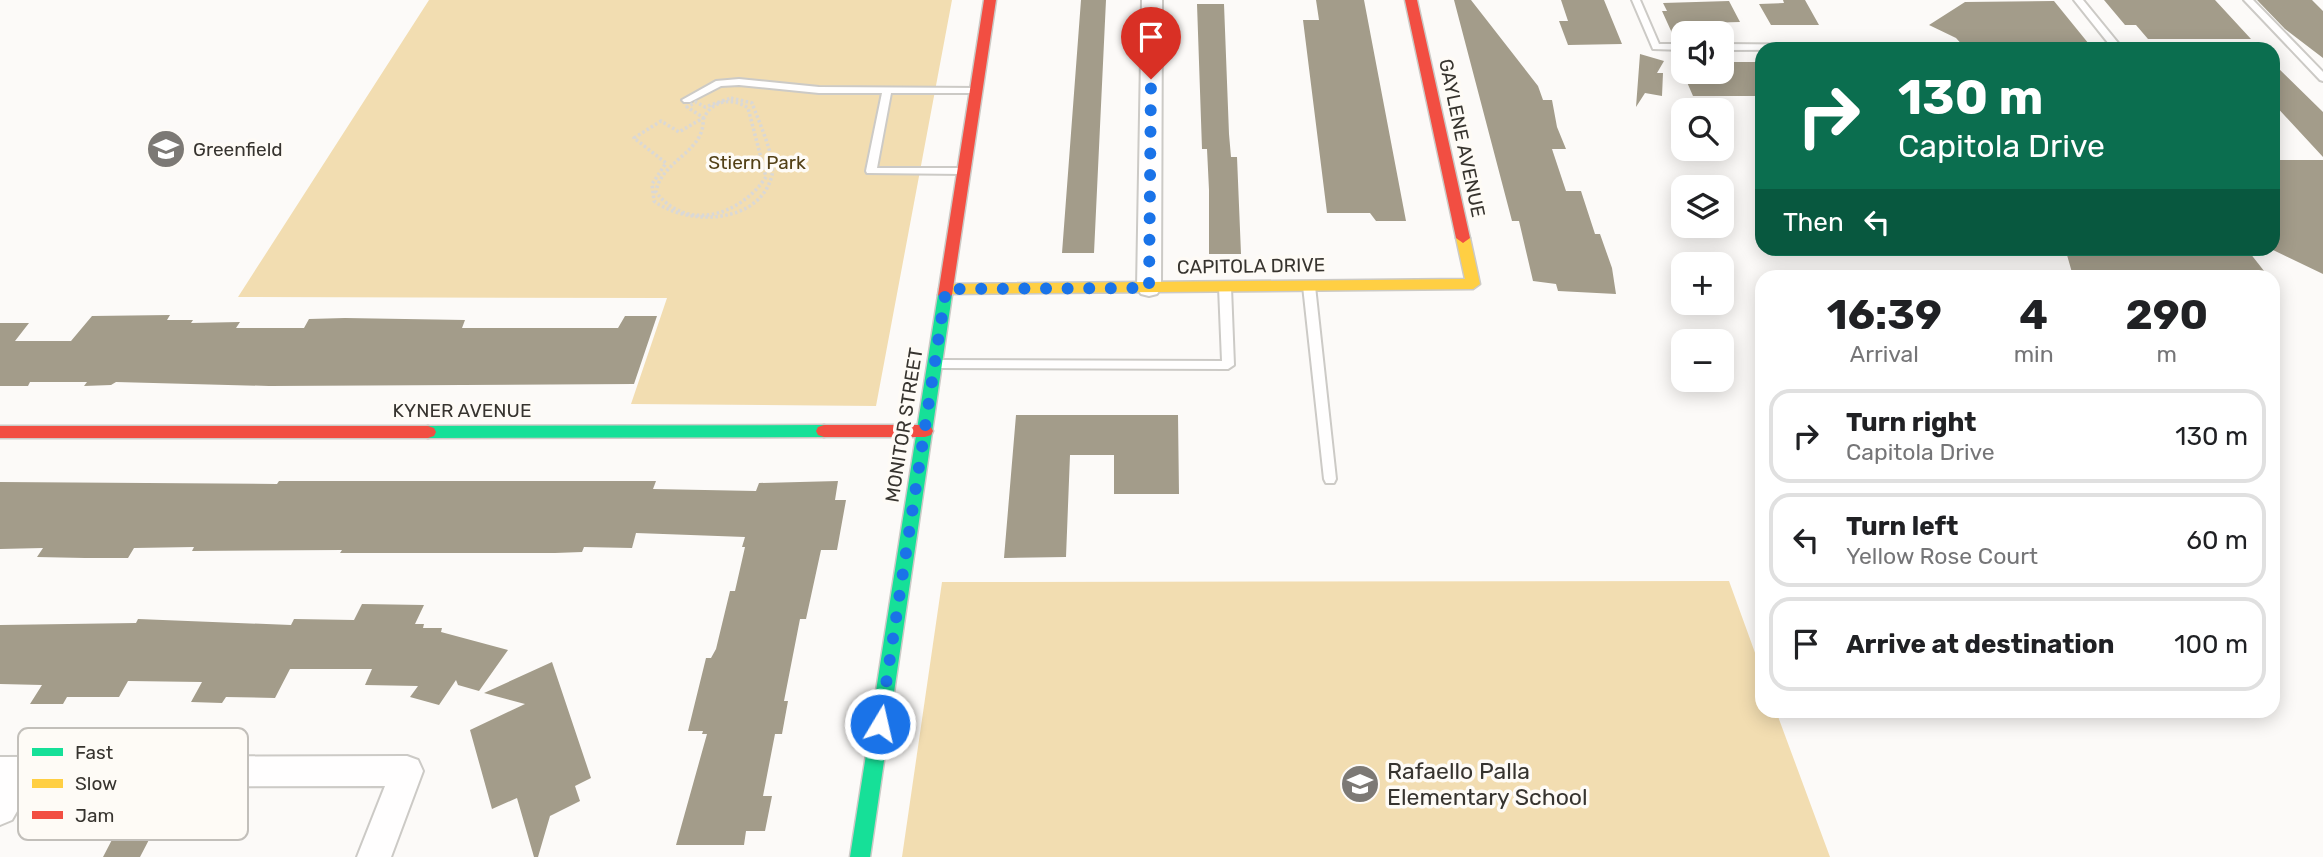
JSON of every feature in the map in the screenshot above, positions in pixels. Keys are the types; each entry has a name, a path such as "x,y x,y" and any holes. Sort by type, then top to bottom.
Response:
{"street":[{"name":"MONITOR STREET","path":"860,857 990,0"},
{"path":"1149,288 1152,0"},
{"name":"GAYLENE AVENUE","path":"1411,0 1473,284"},
{"name":"CAPITOLA DRIVE","path":"946,289 1473,284"},
{"name":"KYNER AVENUE","path":"0,432 925,431"},
{"path":"248,771 407,771 373,857"},
{"path":"0,809 11,772"}],"lane":[{"path":"1636,0 1656,47 1671,47"},
{"path":"2078,0 2112,42"},
{"path":"2248,0 2323,78"},
{"path":"1734,47 1755,47"},
{"path":"687,100 719,83 739,82 819,90 976,90"},
{"path":"887,90 871,171 964,171"},
{"path":"1309,286 1330,480"},
{"path":"935,364 1228,365 1225,287"}],"path":[{"path":"727,98 750,101 772,167 767,188 751,203 718,217 689,219 664,211 654,200 651,187 656,173 666,163 634,138 662,121 679,132 703,118 703,134 690,152 658,178 656,192 663,203 680,212 703,214 730,210 757,192 766,177 748,108 740,102 720,102 705,112 704,118 687,107 696,102 705,107 727,98"}],"green space":[{"name":"Stiern Park","path":"429,0 952,0 876,406 631,404 667,298 238,297"},
{"name":"Rafaello Palla Elementary School","path":"1729,581 1755,653 1755,718 1779,718 1830,857 902,857 942,582"}],"building":[{"path":"1081,0 1106,0 1094,253 1062,253"},
{"path":"1316,0 1364,0 1406,221 1376,221 1370,213 1327,213 1303,20 1319,20"},
{"path":"1454,0 1471,0 1538,86 1543,100 1552,100 1557,127 1566,149 1552,149 1566,191 1581,191 1595,234 1600,234 1612,268 1616,294 1558,291 1556,284 1533,281 1519,221 1512,221"},
{"path":"1561,0 1604,0 1622,44 1568,45 1559,21 1568,21"},
{"path":"1783,0 1805,0 1819,25 1771,25 1759,4 1784,3"},
{"path":"2104,0 2215,0 2251,39 2148,39 2136,25 2125,25"},
{"path":"2257,0 2312,0 2323,11 2323,58 2285,29"},
{"path":"1729,1 1740,22 1671,21 1671,31 1662,11 1667,11 1663,3"},
{"path":"2054,1 2087,42 1960,42 1929,25 1965,2"},
{"path":"1197,4 1224,4 1229,134 1231,157 1237,157 1241,254 1209,254 1209,190 1207,149 1202,149"},
{"path":"1640,54 1664,61 1657,73 1663,73 1662,96 1645,93 1636,107"},
{"path":"1734,62 1755,62 1755,96 1693,96 1688,84 1734,84"},
{"path":"2280,70 2323,112 2323,157 2280,111"},
{"path":"2280,160 2323,160 2323,274 2280,253"},
{"path":"2067,256 2252,256 2263,270 2071,270"},
{"path":"170,315 167,320 193,320 191,323 240,322 236,328 304,328 309,319 345,318 465,320 462,328 618,328 625,316 657,316 634,384 269,386 116,382 111,385 84,386 87,382 30,382 28,386 0,386 0,323 29,323 15,341 71,341 92,316"},
{"path":"1016,415 1178,415 1179,494 1114,494 1114,455 1070,455 1066,557 1004,558"},
{"path":"279,481 656,481 653,489 756,491 759,483 838,481 835,500 846,500 837,550 821,550 806,619 800,619 784,701 788,701 782,734 775,734 763,796 772,796 765,831 746,831 744,845 676,845 707,734 702,734 703,731 688,731 706,658 711,658 716,649 730,591 735,591 745,537 636,533 632,548 584,547 582,552 555,553 192,551 194,547 134,548 128,558 85,558 37,557 43,548 0,549 0,482 277,484"},
{"path":"362,604 424,605 415,624 424,624 423,628 442,628 441,632 508,650 479,691 458,685 456,680 439,705 410,697 418,686 365,685 372,669 290,669 275,698 226,697 222,703 191,702 202,682 128,681 119,697 67,697 63,704 30,704 42,685 0,684 0,625 136,623 138,619 291,625 294,619 354,620"},
{"path":"552,662 591,778 575,786 580,801 550,816 538,857 534,857 517,798 492,809 470,730 525,704 484,693"},
{"path":"112,840 149,840 140,857 103,857"}],"traffic: fast":[{"path":"860,857 945,295"},
{"path":"428,432 824,431"}],"traffic: slow":[{"path":"946,289 1473,284 1463,238"}],"traffic: jam":[{"path":"945,295 990,0"},
{"path":"1411,0 1463,238"},
{"path":"824,431 925,431"},
{"path":"0,432 428,432"}],"place":[{"name":"Greenfield","path":"166,149"},
{"name":"Rafaello Palla Elementary School","path":"1360,784"}],"route":[{"path":"880,724 946,289 1149,288 1151,79"}]}
